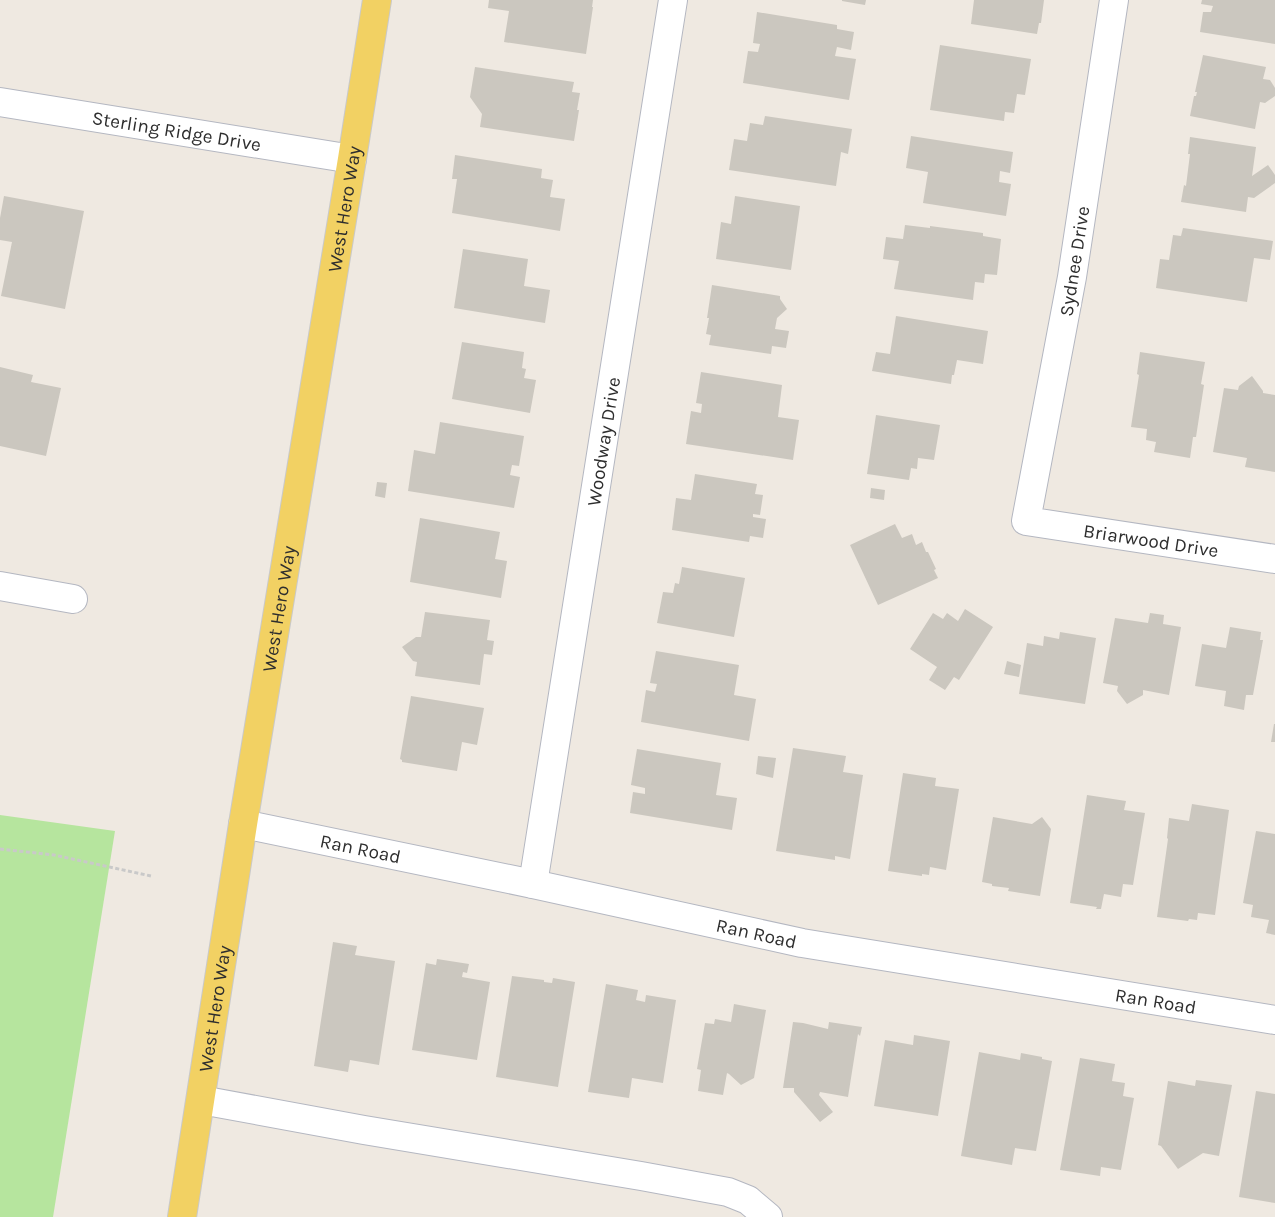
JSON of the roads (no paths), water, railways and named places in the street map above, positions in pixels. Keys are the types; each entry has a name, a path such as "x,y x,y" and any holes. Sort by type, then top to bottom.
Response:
{"main road":[{"name":"West Hero Way","path":"182,1217 243,824 377,0"}],"street":[{"name":"Woodway Drive","path":"533,884 673,0"},
{"name":"Sydnee Drive","path":"1026,521 1072,277 1114,0"},
{"name":"Sterling Ridge Drive","path":"0,102 352,160"},
{"name":"Briarwood Drive","path":"1026,521 1275,559"},
{"path":"0,586 73,599"},
{"name":"Ran Road","path":"243,824 533,884 802,943 1275,1020"},
{"path":"201,1100 364,1130 650,1177 728,1192 748,1200 768,1217"}]}
